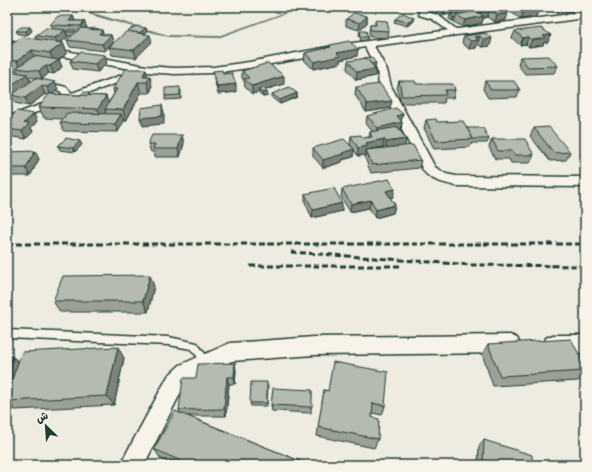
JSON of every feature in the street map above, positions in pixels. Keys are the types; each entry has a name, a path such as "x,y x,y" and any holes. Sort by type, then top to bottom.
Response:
{"street":[{"path":"423,7 422,12 435,17 456,32"},
{"path":"7,43 146,69 175,71 213,70 368,44 585,15"},
{"path":"368,44 382,70 385,86 430,170 441,177 456,181 585,182"},
{"path":"7,120 116,82 146,69"},
{"path":"30,82 63,89 71,97"},
{"path":"132,465 175,383 187,372 230,352 314,346 585,344"}],"lane":[{"path":"7,334 169,341 194,346 207,362"}],"building":[{"path":"447,7 455,10 443,13 437,9"},
{"path":"474,7 498,7 508,13 497,15 490,10 481,12"},
{"path":"515,7 534,7 539,10 523,12"},
{"path":"557,7 565,7 572,10 566,11"},
{"path":"461,10 465,13 456,15 456,17 450,15 461,13 458,11"},
{"path":"475,11 484,16 465,20 456,15"},
{"path":"354,13 367,16 360,23 346,19"},
{"path":"403,13 414,18 408,22 395,19"},
{"path":"58,16 73,16 69,21 84,21 81,26 50,25"},
{"path":"375,20 387,21 389,31 370,30 370,25 376,25"},
{"path":"136,26 146,28 139,33 127,31"},
{"path":"21,27 30,27 26,31 16,31"},
{"path":"46,28 65,30 55,38 35,36"},
{"path":"81,28 102,30 99,34 111,35 102,44 67,40"},
{"path":"541,28 551,35 543,36 546,38 532,40 528,37 523,38 515,31"},
{"path":"68,30 76,30 74,32 66,32"},
{"path":"127,31 150,35 134,50 109,47"},
{"path":"360,31 366,31 368,37 361,37"},
{"path":"485,33 492,38 484,40 480,36 474,37 478,40 471,41 464,36"},
{"path":"21,37 63,43 50,53 32,50 17,61 7,60 7,48"},
{"path":"349,41 358,49 337,53 340,56 314,62 305,53 331,47 330,45"},
{"path":"80,52 105,55 95,64 70,61"},
{"path":"34,56 59,60 39,71 16,68"},
{"path":"549,56 558,66 528,67 520,57"},
{"path":"371,57 376,63 372,64 364,58"},
{"path":"366,58 376,69 357,72 348,61"},
{"path":"268,63 284,76 252,86 244,79 249,78 242,71"},
{"path":"125,69 146,69 143,76 150,76 147,82 138,82 123,110 105,109 117,89 113,89"},
{"path":"222,70 223,74 232,73 236,84 217,86 213,71"},
{"path":"14,72 27,74 7,89 7,77"},
{"path":"36,78 55,82 47,87 41,86 25,98 11,95"},
{"path":"399,81 415,81 416,84 453,84 455,90 445,90 446,95 402,96"},
{"path":"485,81 514,81 520,90 491,90"},
{"path":"380,84 392,101 367,104 356,87"},
{"path":"180,87 180,95 165,96 165,88"},
{"path":"289,87 297,93 280,100 272,94"},
{"path":"264,88 267,92 262,93 259,90"},
{"path":"84,92 90,93 87,96 80,95"},
{"path":"49,94 106,96 98,109 39,107"},
{"path":"162,105 162,116 140,118 141,108"},
{"path":"396,108 403,114 397,116 402,122 378,128 367,116"},
{"path":"17,111 34,114 24,123 29,124 22,131 7,129 7,120"},
{"path":"67,113 121,114 115,124 60,123"},
{"path":"436,119 437,122 463,121 473,139 436,141 426,120"},
{"path":"398,127 406,139 386,142 384,139 366,143 368,146 358,148 351,136 361,135 363,138 372,137 370,132"},
{"path":"549,127 570,152 554,153 534,128"},
{"path":"467,128 483,128 489,139 473,139"},
{"path":"152,135 182,135 178,149 153,149 155,144 148,144"},
{"path":"66,138 80,141 73,148 58,146"},
{"path":"344,139 354,149 323,160 313,148"},
{"path":"492,139 525,139 534,155 515,155 512,151 498,151"},
{"path":"413,145 421,160 372,165 366,150"},
{"path":"35,151 26,168 7,168 7,152"},
{"path":"389,179 395,189 386,191 395,205 376,210 371,200 351,204 342,189"},
{"path":"334,188 342,203 313,210 305,194"},
{"path":"150,275 143,301 53,301 63,276"},
{"path":"571,339 585,366 585,371 500,376 488,344"},
{"path":"118,347 107,396 7,401 7,393 22,352"},
{"path":"7,356 13,357 7,368"},
{"path":"333,362 388,372 385,406 373,403 372,417 379,419 378,439 318,427 324,390 328,391"},
{"path":"235,363 234,377 227,377 224,409 179,410 183,378 196,378 198,364"},
{"path":"251,382 267,382 267,403 250,403"},
{"path":"273,388 312,390 312,407 271,405"},
{"path":"175,411 310,465 190,465 154,449"},
{"path":"484,440 532,455 532,465 483,465"}],"waterway":[{"path":"85,7 92,14 168,36 218,37 303,7"}],"railway":[{"path":"7,244 585,244"},
{"path":"291,252 472,265 585,266"},
{"path":"250,266 400,266"}]}
